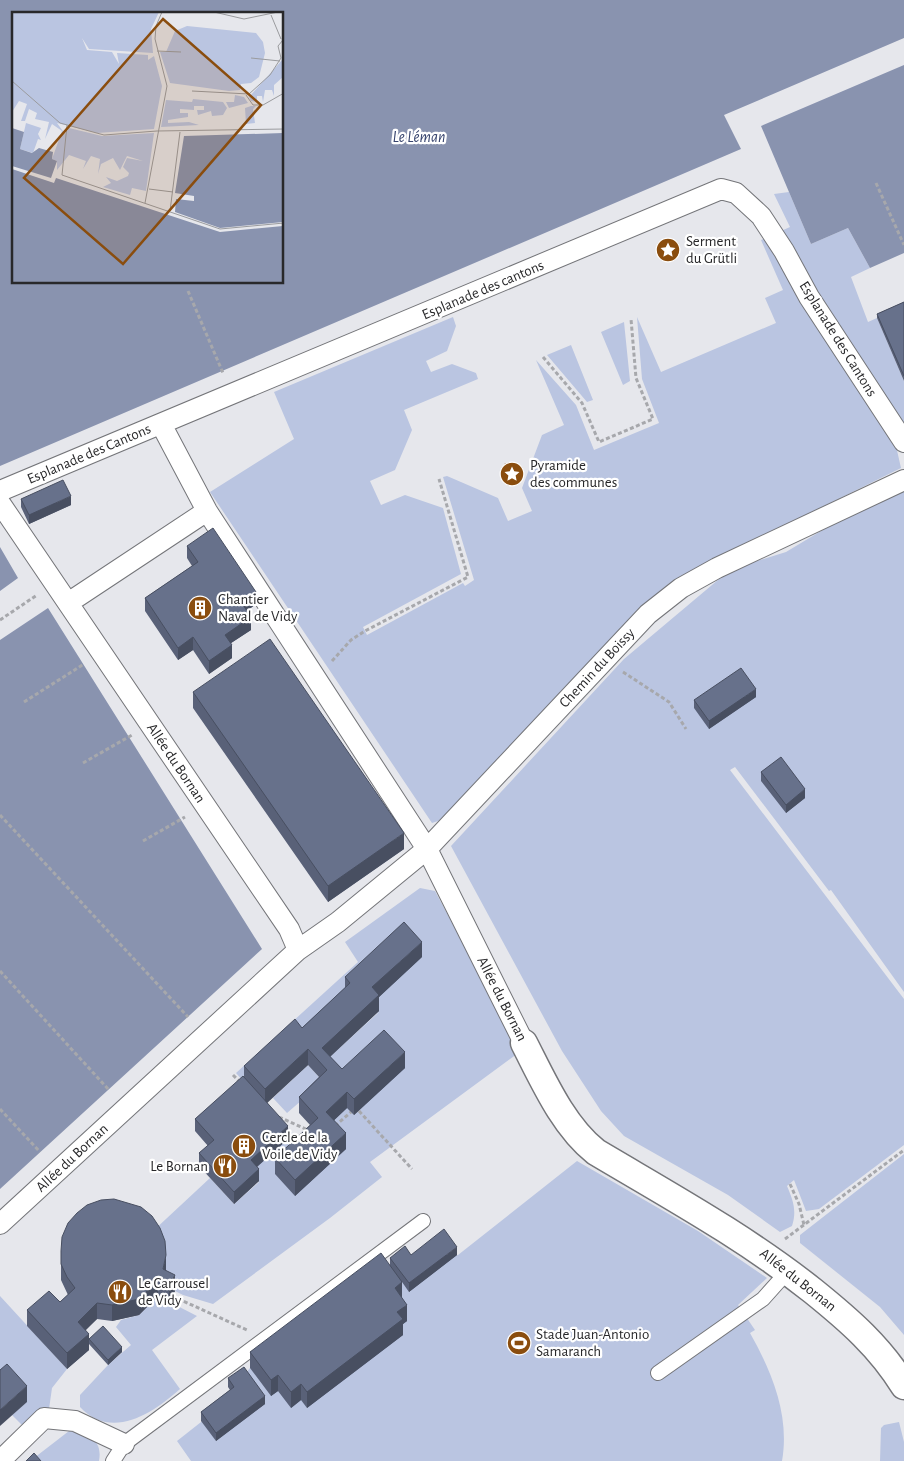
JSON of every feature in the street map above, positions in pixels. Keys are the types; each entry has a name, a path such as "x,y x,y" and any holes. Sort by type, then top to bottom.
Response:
{"street":[{"name":"Esplanade des cantons","path":"170,420 720,189 736,193 748,202 774,235"},
{"name":"Esplanade des Cantons","path":"774,235 809,297 904,442"},
{"name":"Esplanade des Cantons","path":"0,491 170,420"},
{"name":"Allée du Bornan","path":"170,420 207,511 427,849 524,1043 564,1114 584,1142 596,1152 765,1254 788,1271 854,1324 878,1348 904,1386"},
{"name":"Chemin du Boissy","path":"338,922 427,849 648,614 681,588 717,568 904,480"},
{"name":"Allée du Bornan","path":"0,503 289,929 298,950"},
{"path":"68,603 207,511"},
{"name":"Allée du Bornan","path":"0,1224 298,950 338,922"},
{"path":"0,1461 44,1418 75,1421 124,1444"}],"lane":[{"path":"113,1461 124,1444 423,1221"},
{"path":"658,1373 763,1299 788,1271"}],"path":[{"path":"876,183 904,245"},
{"path":"188,291 226,380"},
{"path":"543,357 582,403 599,442 644,423 653,419 636,378 630,320"},
{"path":"316,678 351,640 468,578 439,479"},
{"path":"0,620 54,584"},
{"path":"24,702 101,653"},
{"path":"604,660 669,702 686,729"},
{"path":"83,763 150,725"},
{"path":"144,841 205,805"},
{"path":"0,815 188,1017"},
{"path":"0,971 109,1090"},
{"path":"233,1075 246,1088"},
{"path":"0,1109 40,1152"},
{"path":"359,1111 412,1169"},
{"path":"328,1129 335,1127 351,1112"},
{"path":"270,1113 313,1133 316,1132"},
{"path":"765,1254 904,1150"},
{"path":"790,1184 799,1204 804,1225"},
{"path":"172,1296 266,1338"}],"shaded area":[{"path":"789,192 811,244 848,228 870,268 851,277 868,322 877,318 904,381 904,423 894,418 840,333 829,346 896,446 901,468 685,575 447,818 432,823 210,492 294,439 274,392 453,317 456,326 447,351 426,361 431,372 452,364 476,373 478,379 404,410 412,430 395,470 370,481 381,505 405,495 443,508 461,574 363,627 367,635 463,583 465,586 474,580 443,477 447,476 498,498 508,521 532,511 522,488 542,435 564,425 536,360 576,405 594,450 659,423 642,379 637,317 661,372 776,323 765,298 783,290 761,240 790,227 774,194"},
{"path":"624,322 630,381 623,385 601,332"},
{"path":"571,345 593,400 587,402 547,355"},
{"path":"904,491 904,992 831,890 829,891 735,767 730,770 904,999 904,1145 819,1209 806,1211 794,1180 787,1186 794,1206 792,1226 780,1232 728,1195 624,1136 601,1111 562,1051 451,846 624,659 731,569 786,552 836,522"},
{"path":"420,888 435,891 521,1051 370,1162 382,1177 330,1218 213,1304 183,1295 163,1285 152,1232 210,1178 234,1204 259,1182 251,1172 282,1122 300,1141 326,1128 342,1085 322,1064 379,1012 244,1082 236,1073 358,962 345,942"},
{"path":"308,1065 327,1086 302,1100 287,1113 273,1098"},
{"path":"904,1154 904,1335 880,1307 800,1243 800,1235"},
{"name":"Stade Juan-Antonio Samaranch","path":"577,1161 698,1231 767,1278 738,1305 755,1330 750,1333 772,1379 777,1395 783,1428 782,1461 191,1461 177,1441 234,1396 244,1375 250,1368 381,1269 458,1255"},
{"path":"0,1296 67,1369 52,1388 49,1409 23,1426 12,1415 27,1401 0,1386"},
{"path":"158,1296 197,1316 152,1350 180,1389 157,1407 132,1420 119,1423 105,1422 92,1417 80,1407 80,1395 108,1365 131,1345 116,1327 121,1320 139,1315"},
{"path":"899,1422 904,1442 904,1461 880,1461 881,1428 884,1425"},
{"path":"69,1431 93,1439 99,1447 99,1461 37,1461 34,1458"}],"water":[{"name":"Le Léman","path":"0,0 904,0 904,38 724,115 741,149 0,466"},
{"path":"904,65 904,253 870,268 848,228 811,244 761,126"},
{"path":"0,547 18,578 0,591"},
{"path":"48,608 262,949 0,1189 0,640"}],"building":[{"path":"904,302 904,376 877,314"},
{"path":"63,480 71,496 29,515 21,499"},
{"name":"Chantier Naval de Vidy","path":"213,528 256,592 241,602 251,617 225,635 232,645 209,661 193,637 178,648 145,598 198,562 187,546"},
{"path":"270,639 404,833 328,886 193,692"},
{"path":"741,668 756,689 709,721 694,700"},
{"path":"781,757 805,789 786,805 761,772"},
{"path":"404,922 422,942 372,987 379,995 322,1048 342,1069 384,1030 405,1052 354,1099 347,1092 326,1112 346,1133 295,1180 275,1158 318,1118 299,1097 327,1070 308,1049 265,1089 244,1066 295,1019 302,1028 350,983 345,977"},
{"name":"Cercle de la Voile de Vidy","path":"243,1076 288,1126 251,1160 259,1169 234,1192 199,1153 214,1140 195,1119"},
{"name":"Le Carrousel de Vidy","path":"114,1199 141,1207 152,1216 160,1228 165,1241 166,1255 163,1269 175,1275 169,1286 158,1280 139,1299 112,1305 97,1303 78,1322 89,1334 67,1353 27,1310 49,1291 60,1302 75,1288 61,1264 62,1237 68,1223 87,1205 101,1200"},
{"path":"444,1229 457,1247 409,1283 390,1258 405,1246 411,1255"},
{"path":"381,1253 402,1282 395,1288 407,1305 397,1312 403,1319 307,1392 301,1384 291,1392 278,1375 271,1380 250,1352"},
{"path":"103,1326 122,1347 108,1360 89,1339"},
{"path":"7,1364 27,1386 0,1410 0,1370"},
{"path":"244,1367 265,1396 216,1433 201,1412 234,1387 228,1378"},
{"path":"34,1453 41,1461 26,1461"}],"place":[{"name":"Serment du Grütli","path":"668,250"},
{"name":"Pyramide des communes","path":"512,474"},
{"name":"Chantier Naval de Vidy","path":"200,608"},
{"name":"Cercle de la Voile de Vidy","path":"244,1146"},
{"name":"Le Bornan","path":"225,1166"},
{"name":"Le Carrousel de Vidy","path":"120,1292"},
{"name":"Stade Juan-Antonio Samaranch","path":"519,1343"}]}
